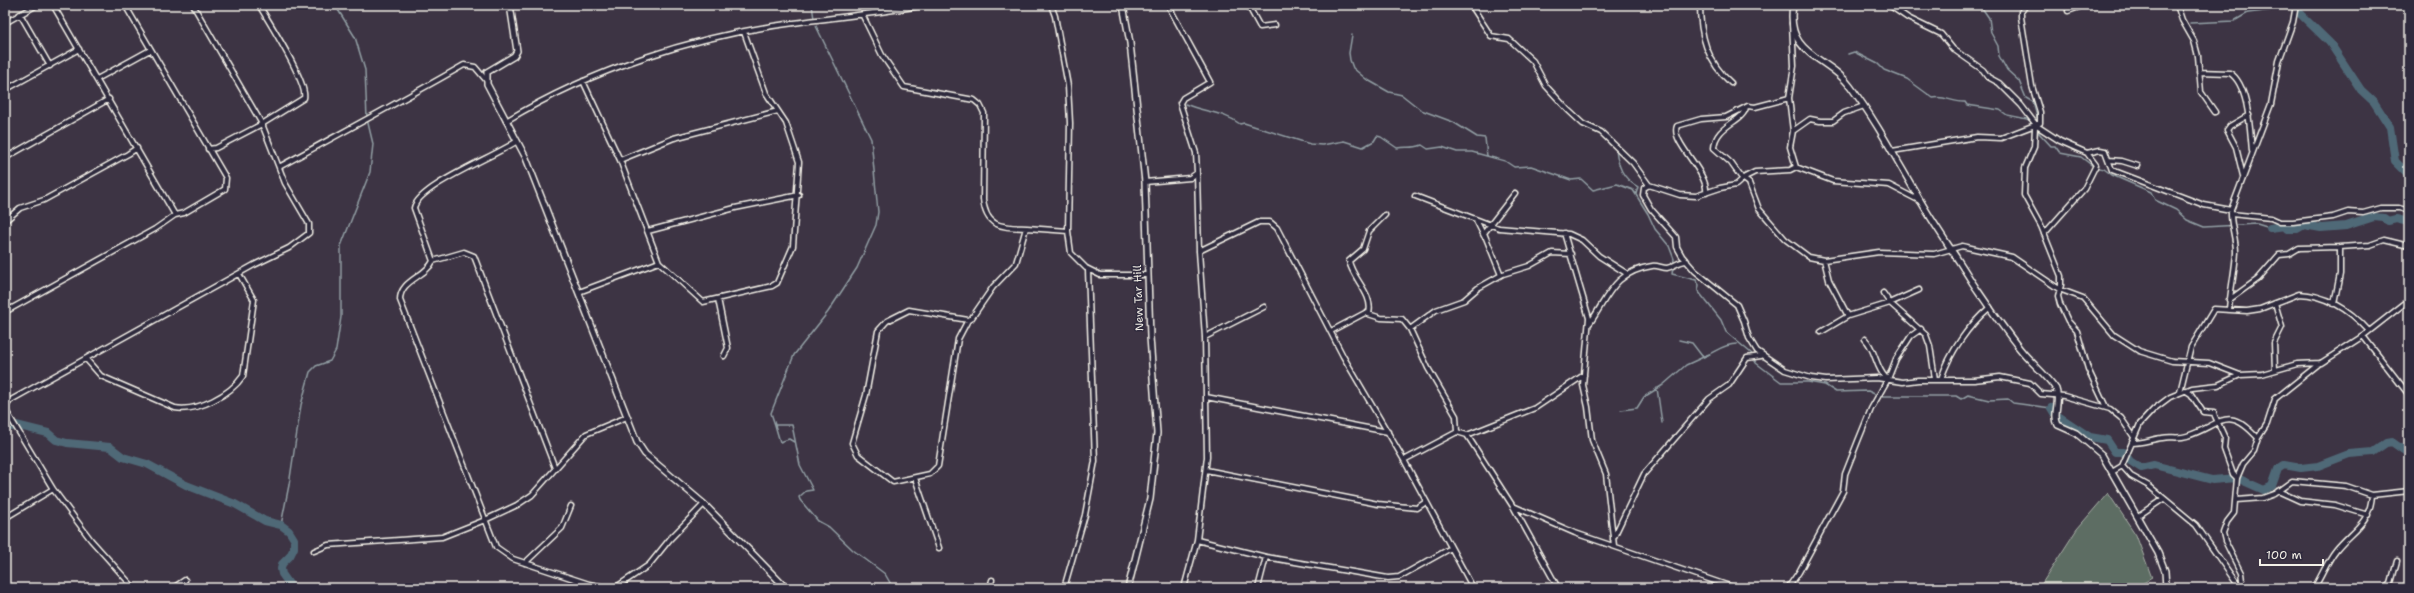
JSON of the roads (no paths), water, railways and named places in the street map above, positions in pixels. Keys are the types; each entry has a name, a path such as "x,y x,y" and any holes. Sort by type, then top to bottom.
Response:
{"street":[{"path":"5,23 37,5"},
{"path":"52,5 109,99 175,215"},
{"path":"5,312 9,308 23,303 68,276 155,229 175,215 190,209 226,189 226,178 125,5"},
{"path":"134,588 91,540 54,490 5,408 11,400 289,248 309,233 309,224 285,183 262,124 193,5"},
{"path":"208,149 216,148 262,124 299,103 304,98 306,92 299,76 260,5"},
{"path":"486,80 487,72 514,56 517,51 510,5"},
{"path":"506,121 541,100 583,80 681,47 744,32 793,23 863,16 926,5"},
{"path":"1051,5 1057,23 1068,86 1070,123 1068,231 1071,253 1077,261 1088,270 1106,276 1148,275"},
{"name":"New Tar Hill","path":"1123,5 1130,43 1145,182 1148,275 1156,408 1156,463 1144,531 1128,588"},
{"path":"1168,5 1210,82 1183,98 1180,103 1196,154 1206,397 1206,470 1197,540 1184,588"},
{"path":"1248,5 1260,26 1275,25"},
{"path":"1471,5 1491,36 1509,39 1533,61 1546,86 1583,124 1601,132 1607,140 1633,163 1649,186 1680,195 1696,196 1736,185 1743,179 1759,171 1787,170 1796,167 1833,181 1888,185 1920,200"},
{"path":"1700,5 1701,29 1710,58 1718,72 1730,83"},
{"path":"1793,5 1792,22 1794,71 1790,98 1793,131 1790,147 1796,167"},
{"path":"1889,5 1908,18 1941,34 1953,49 1999,83 2021,105 2036,126 2060,141 2088,153 2100,150 2105,152 2112,170 2159,190 2172,192 2207,206 2231,212 2271,218 2280,222 2293,222 2332,217 2348,212 2362,213 2382,208 2399,208 2409,211"},
{"path":"1892,151 1977,137 2000,138 2040,124 2040,115 2032,86 2021,17 2021,12 2026,5"},
{"path":"2068,11 2086,5 2095,5"},
{"path":"2177,5 2182,20 2194,41 2201,92 2215,112"},
{"path":"2229,310 2229,300 2235,265 2235,237 2231,224 2231,212 2243,176 2247,170 2252,152 2271,104 2279,61 2293,22 2296,5"},
{"path":"20,14 50,66"},
{"path":"863,16 882,55 904,86 972,100 979,103 984,114 984,210 990,220 1006,229 1026,228 1068,231"},
{"path":"1792,22 1797,36 1806,50 1812,57 1842,77 1864,106 1920,200 1990,308 2019,347 2052,384 2058,395 2056,418 2058,425 2076,433 2098,450 2138,516 2164,568 2166,588"},
{"path":"583,80 620,160 659,262 701,301 718,300 777,283 793,246 798,195 799,162 796,150 778,111 766,93 744,32"},
{"path":"5,90 79,49"},
{"path":"97,79 150,50"},
{"path":"279,167 355,124 383,112 464,65 475,67 486,80 517,141 579,292 627,417 645,454 704,504 786,588"},
{"path":"2199,72 2226,72 2233,75 2241,89 2249,115 2252,152"},
{"path":"1706,193 1698,168 1684,148 1676,127 1701,119 1726,117 1746,107 1755,107 1790,98"},
{"path":"5,158 109,99"},
{"path":"1793,131 1810,119 1833,121 1846,112 1864,106"},
{"path":"1746,107 1737,119 1723,128 1714,144 1716,151 1731,163 1743,179 1751,186 1759,208 1785,239 1809,257 1824,260 1879,252 1928,254 1966,246 2014,258 2059,289 2083,298 2114,335 2129,345 2154,356 2178,362 2209,363 2240,375"},
{"path":"620,160 674,138 778,111"},
{"path":"2243,176 2236,147 2227,130 2230,126 2249,115"},
{"path":"2036,126 2034,147 2025,168 2024,193 2044,234 2061,276 2061,285 2058,296 2060,304 2068,321 2077,331 2088,369 2106,407"},
{"path":"433,261 414,208 418,198 458,172 493,156 517,141"},
{"path":"5,221 20,208 44,200 128,154 136,148"},
{"path":"2044,234 2084,189 2095,167 2088,153"},
{"path":"2108,160 2122,161 2138,166"},
{"path":"1145,182 1190,178 1197,173"},
{"path":"1649,186 1643,191 1645,200 1653,213 1676,237 1677,247 1694,271 1737,305 1749,338 1761,356 1785,370 1811,378 1887,379 1903,382 1935,379 1974,380 2000,377 2030,383 2040,394 2058,395 2106,407 2121,418 2134,437"},
{"path":"1484,237 1488,225 1515,193"},
{"path":"648,231 735,208 798,195"},
{"path":"1415,196 1488,225 1514,230 1564,233 1582,240 1599,256 1626,273"},
{"path":"1368,314 1369,307 1364,290 1349,261 1363,249 1367,234 1385,215"},
{"path":"1476,220 1501,275"},
{"path":"1199,251 1259,222 1270,222 1277,228 1343,356 1404,460 1473,588"},
{"path":"968,320 909,310 887,320 878,331 871,376 855,432 853,447 858,455 893,482 915,478 934,472 938,466 958,339 968,320 971,319 993,287 1016,263 1026,228"},
{"path":"1564,233 1589,323 1584,375 1592,440 1606,474 1614,546"},
{"path":"2229,300 2258,279 2279,255 2289,254 2299,248 2370,245 2384,240 2409,246"},
{"path":"2334,304 2339,278 2340,247"},
{"path":"555,468 474,256 464,252 433,261 426,271 403,288 400,300 496,546 508,557 589,584 609,588"},
{"path":"1410,329 1436,310 1464,300 1478,288 1501,275 1529,266 1552,253 1571,254"},
{"path":"1824,260 1829,280 1848,316"},
{"path":"1589,323 1605,301 1608,292 1626,273 1654,266 1668,268 1679,262 1687,261"},
{"path":"579,292 659,262"},
{"path":"1064,588 1085,515 1095,461 1088,270"},
{"path":"86,359 101,376 175,408 187,409 203,405 238,383 243,376 254,300 239,274"},
{"path":"1821,332 1848,316 1890,303 1919,290"},
{"path":"1883,293 1890,303 1921,329 1930,346 1935,379"},
{"path":"2180,392 2186,362 2191,347 2211,311 2218,308 2229,310 2260,309 2299,294 2317,297 2348,310 2369,331"},
{"path":"718,300 728,348 724,356"},
{"path":"2241,588 2241,573 2224,541 2223,534 2227,522 2234,512 2237,478 2243,464 2254,451 2258,438 2267,424 2277,396 2321,363 2363,336 2409,300"},
{"path":"5,302 9,308"},
{"path":"2275,303 2282,326 2274,343 2275,370"},
{"path":"1204,337 1264,307"},
{"path":"1941,380 1954,348 1960,344 1975,320 1990,308"},
{"path":"1331,331 1357,317 1368,314 1381,318 1399,317 1410,329 1428,368 1456,416 1457,432"},
{"path":"1788,588 1799,572 1843,490 1846,474 1871,409 1901,350 1911,336 1921,329"},
{"path":"2363,336 2409,395"},
{"path":"1865,339 1873,350 1878,369 1887,379"},
{"path":"1613,540 1644,474 1709,399 1729,385 1747,358 1761,356"},
{"path":"2112,472 2122,466 2127,458 2134,437 2145,418 2163,402 2180,392 2218,385 2240,375 2262,374 2297,364 2321,363"},
{"path":"1404,460 1457,432 1467,435 1535,408 1584,375"},
{"path":"2185,390 2191,394 2203,412 2214,413 2225,438 2227,455 2237,478"},
{"path":"1206,397 1388,432"},
{"path":"314,551 328,545 442,537 485,520 525,500 586,434 627,417"},
{"path":"2132,443 2146,442 2161,438 2186,436 2217,422 2234,419 2242,422 2258,438"},
{"path":"1467,435 1512,506 1558,588"},
{"path":"2122,466 2131,476 2149,486 2196,525 2241,588"},
{"path":"1206,470 1378,504 1417,508 1426,502"},
{"path":"915,478 939,548"},
{"path":"2236,500 2257,500 2278,491 2287,483 2297,480 2352,488 2372,495 2408,491 2409,481"},
{"path":"5,518 54,490"},
{"path":"2278,491 2300,501 2335,505 2368,515"},
{"path":"2314,588 2336,550 2368,515 2371,507 2372,495"},
{"path":"2138,516 2163,499"},
{"path":"615,588 649,565 670,539 704,504"},
{"path":"525,563 562,528 571,506"},
{"path":"1512,506 1573,533 1735,588"},
{"path":"1197,540 1266,558 1394,578 1451,548"},
{"path":"1258,588 1266,558"},
{"path":"2385,588 2391,583 2397,561"},
{"path":"173,588 185,580"},
{"path":"990,588 992,580"}],"waterway":[{"path":"281,525 289,485 301,405 310,372 316,366 330,361 336,350 341,317 341,246 370,172 373,144 367,119 365,70 355,37 335,5"},
{"path":"812,5 814,19"},
{"path":"1980,5 1989,18 1991,33 1998,46 1999,56 2007,70 2019,81 2026,98 2033,102 2038,120"},
{"path":"2190,23 2234,21 2248,13 2273,10 2283,5"},
{"path":"2291,5 2330,43 2361,90 2374,102 2390,127 2395,161 2409,175"},
{"path":"816,26 871,139 878,212 876,225 857,268 828,312 794,355 771,413 775,425 792,425 800,465 813,490 806,491 799,497 800,500 818,521 829,527 853,550 885,574 893,588"},
{"path":"1352,35 1349,53 1353,68 1366,79 1389,92 1402,95 1421,110 1453,122 1477,137 1485,138 1487,156"},
{"path":"1848,54 1854,52 1878,64 1884,70 1907,79 1933,98 1937,97 1965,102 1967,105 2000,110 2007,115 2027,119 2034,124"},
{"path":"1185,104 1219,114 1240,124 1244,123 1310,144 1322,145 1344,141 1363,147 1374,141 1377,136 1381,137 1397,148 1422,145 1428,149 1442,147 1457,152 1472,152 1505,161 1514,167 1531,166 1571,180 1581,179 1593,190 1617,184 1633,190 1648,214 1655,229 1669,246 1674,259 1672,274 1696,280 1699,285 1698,291 1721,320 1726,332 1751,353 1756,363 1781,382 1808,382 1825,385 1836,392 1868,391 1879,396 1956,396 1961,399 1968,395 1989,400 2008,399 2013,403 2051,408"},
{"path":"2039,129 2039,133 2051,146 2055,146 2060,153 2081,157 2094,167 2104,169 2112,175 2151,192 2155,200 2176,210 2187,220 2204,227 2257,224 2270,228"},
{"path":"1609,144 1616,149 1618,161 1625,176 1638,187 1636,194"},
{"path":"2270,228 2285,226 2287,229 2297,229 2304,225 2321,228 2346,226 2374,217 2384,218 2388,221 2396,219 2409,222"},
{"path":"1679,340 1692,343 1702,356 1726,346 1737,344"},
{"path":"1621,410 1637,408 1644,397 1663,385 1686,365 1710,354"},
{"path":"1657,388 1662,423"},
{"path":"2051,408 2054,413 2090,437 2107,440 2115,452 2123,452 2130,461 2141,468 2154,465 2212,480 2237,478 2264,490 2272,486 2278,469 2284,465 2301,468 2318,466 2349,454 2373,452 2386,443 2392,442 2409,454"},
{"path":"16,425 48,433 56,440 67,443 110,447 123,457 147,464 186,485 235,504 265,521 281,525 289,531 294,539 294,548 290,556 282,564 281,569 282,574 292,588"},
{"path":"775,425 780,442 789,439 794,442"},
{"path":"5,427 12,427"}]}
